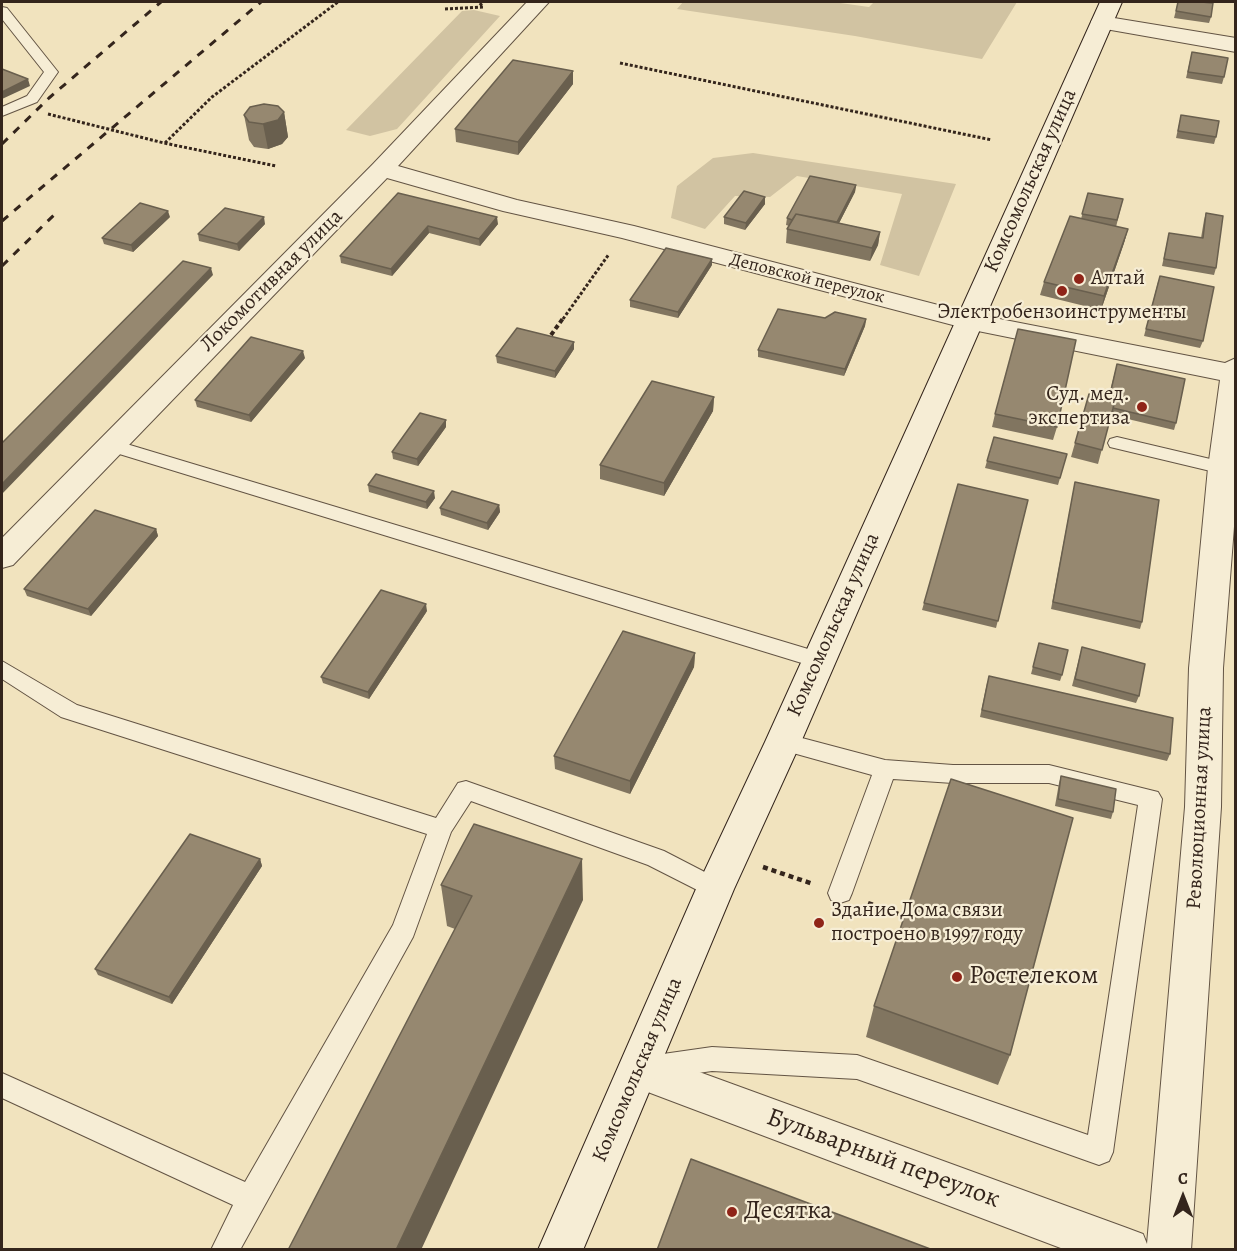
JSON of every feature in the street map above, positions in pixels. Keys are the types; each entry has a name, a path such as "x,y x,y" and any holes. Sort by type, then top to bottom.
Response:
{"street":[{"name":"Локомотивная улица","path":"2,557 382,169 538,2"},
{"path":"1106,12 1236,45"},
{"name":"Комсомольская улица","path":"560,1250 715,889 783,742 1106,12"},
{"name":"Деповской переулок","path":"382,169 512,206 625,231 968,321 1235,372"},
{"name":"Революционная улица","path":"1169,1250 1203,807 1206,668 1223,468 1235,372"},
{"name":"Бульварный переулок","path":"639,1069 1127,1250"}],"lane":[{"path":"2,11 51,72 32,99 8,110"},
{"path":"1117,443 1223,468"},
{"path":"110,446 818,660"},
{"path":"2,669 69,711 441,829"},
{"path":"639,1069 712,1059 857,1066 1099,1152 1150,799 1049,774 953,774 885,769 783,742"},
{"path":"840,893 885,769"},
{"path":"225,1250 251,1199 404,929 441,829 466,790 656,858 715,889"},
{"path":"2,1085 251,1199"}],"path":[{"path":"165,143 212,97 338,2"},
{"path":"445,9 483,7 479,2"},
{"path":"620,63 992,140"},
{"path":"8,110 276,166"},
{"path":"551,335 625,231"}],"shaded area":[{"path":"683,2 833,2 869,7 874,2 1017,2 982,59 855,36 677,9"},
{"path":"474,10 500,16 397,129 370,136 346,130 462,11"},
{"path":"753,153 956,184 919,276 880,265 902,194 797,176 770,197 735,196 705,229 671,218 677,186 713,158"}],"building":[{"path":"1178,2 1213,3 1211,17 1176,11"},
{"path":"1192,52 1228,58 1224,77 1188,72"},
{"path":"513,60 573,71 518,142 455,129"},
{"path":"2,69 28,79 2,92"},
{"path":"264,104 278,106 284,112 278,120 263,124 249,122 244,115 250,107"},
{"path":"1181,115 1219,121 1216,137 1178,131"},
{"path":"810,176 856,185 837,222 796,214 792,220 787,218"},
{"path":"744,191 765,197 746,223 724,217"},
{"path":"398,193 497,217 479,239 428,226 391,269 340,256"},
{"path":"1088,193 1123,199 1117,220 1082,214"},
{"path":"140,203 168,211 131,245 102,238"},
{"path":"225,208 264,217 237,244 198,234"},
{"path":"1206,213 1223,216 1216,268 1164,259 1169,233 1203,238"},
{"path":"796,214 880,232 872,248 787,229"},
{"name":"Алтай","path":"1070,216 1128,229 1104,296 1044,282"},
{"path":"666,248 712,259 678,312 630,300"},
{"path":"183,261 211,268 2,484 2,443"},
{"path":"1160,276 1214,287 1203,341 1146,329"},
{"path":"778,309 825,318 835,312 866,319 845,369 758,350"},
{"path":"517,328 574,342 555,371 496,356"},
{"path":"1018,329 1076,340 1057,427 995,414"},
{"path":"251,337 303,351 249,415 195,400"},
{"name":"Суд. мед. экспертиза","path":"1117,364 1185,379 1176,423 1113,408 1115,401 1109,399"},
{"path":"652,381 714,397 664,483 600,465"},
{"path":"1089,394 1115,401 1102,450 1075,443"},
{"path":"420,413 446,420 417,459 392,452"},
{"path":"994,437 1067,454 1060,478 987,461"},
{"path":"376,474 434,491 426,502 368,485"},
{"path":"1075,482 1159,500 1142,622 1053,602"},
{"path":"958,484 1028,500 998,621 924,603"},
{"path":"452,491 499,505 487,523 440,508"},
{"path":"95,510 156,529 88,609 24,589"},
{"path":"381,590 426,604 368,692 321,677"},
{"path":"623,631 695,653 630,781 554,756"},
{"path":"1039,643 1068,650 1062,675 1033,667"},
{"path":"1082,647 1145,664 1139,696 1075,679"},
{"path":"989,676 1173,718 1170,754 982,710"},
{"path":"1061,776 1116,789 1113,812 1058,799"},
{"name":"Ростелеком","path":"951,779 1073,818 1010,1055 874,1006"},
{"path":"474,824 582,859 396,1250 288,1250 472,896 441,885"},
{"path":"190,834 260,859 169,997 95,969"},
{"name":"Десятка","path":"691,1159 933,1250 657,1250"}],"railway":[{"path":"2,144 49,98 161,2"},
{"path":"2,221 261,2"},
{"path":"2,266 56,213"}],"place":[{"name":"Алтай","path":"1079,279"},
{"name":"Электробензоинструменты","path":"1062,291"},
{"name":"Суд. мед. экспертиза","path":"1142,407"},
{"name":"Здание Дома связи построено в 1997 году","path":"819,923"},
{"name":"Ростелеком","path":"957,977"},
{"name":"Десятка","path":"732,1212"}]}
